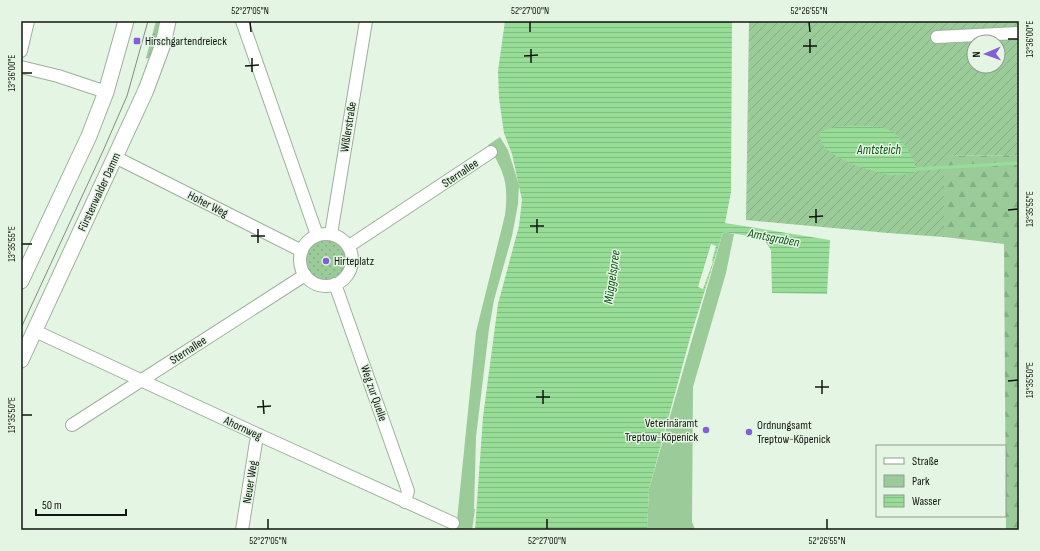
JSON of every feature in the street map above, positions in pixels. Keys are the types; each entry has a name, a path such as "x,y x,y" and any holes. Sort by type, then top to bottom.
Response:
{"main road":[{"path":"21,281 89,136 106,92 126,21"},
{"name":"Fürstenwalder Damm","path":"21,360 146,90 163,44 168,21"}],"street":[{"path":"21,51 28,21"},
{"path":"242,21 318,235"},
{"name":"Wißlerstraße","path":"331,234 366,21"},
{"path":"937,37 1019,33"},
{"path":"21,67 58,76 106,92"},
{"name":"Sternallee","path":"349,246 491,152"},
{"name":"Hoher Weg","path":"115,157 302,251"},
{"path":"331,234 344,240 349,246 353,261 348,275 342,281 335,284 322,286 315,284 305,275 300,263 302,251 308,241 318,235 331,234"},
{"name":"Sternallee","path":"72,425 305,275"},
{"name":"Weg zur Quelle","path":"335,284 408,491 405,502"},
{"name":"Ahornweg","path":"35,331 259,436 453,523"},
{"name":"Neuer Weg","path":"242,530 256,442 259,436"}],"green space":[{"path":"156,21 163,21 152,59 146,58"},
{"path":"749,21 1019,21 1019,155 944,156 944,237 746,220"},
{"path":"500,137 508,150 519,185 518,204 512,236 494,300 489,329 476,437 475,509 472,530 456,530 476,332 505,215 506,185 498,163 488,145"},
{"path":"1019,155 1019,530 1006,530 1004,244 944,237 944,156"},
{"path":"723,232 734,234 726,273 693,387 692,522 696,530 647,530 649,489"},
{"path":"326,239 341,245 347,260 341,275 326,281 311,275 305,260 311,245"}],"water":[{"name":"Müggelspree","path":"505,21 732,21 731,192 725,223 830,240 827,294 772,293 771,250 763,238 723,232 690,338 649,489 647,530 475,530 483,417 498,304 519,226 522,200 512,154 504,133 499,98 498,71"},
{"name":"Amtsteich","path":"846,126 881,127 897,135 912,156 916,167 916,172 889,175 860,167 838,157 829,151 823,144 820,137 820,134 827,129"}],"pier":[{"path":"711,244 716,246 713,262 703,289 698,287"}],"waterway":[{"name":"Amtsgraben","path":"917,169 1019,163"}],"tram line":[{"path":"21,328 127,96 148,21"}],"place":[{"name":"Hirschgartendreieck","path":"137,41"},
{"name":"Hirteplatz","path":"326,261"},
{"name":"Veterinäramt Treptow-Köpenick","path":"706,430"},
{"name":"Ordnungsamt Treptow-Köpenick","path":"749,432"}]}
